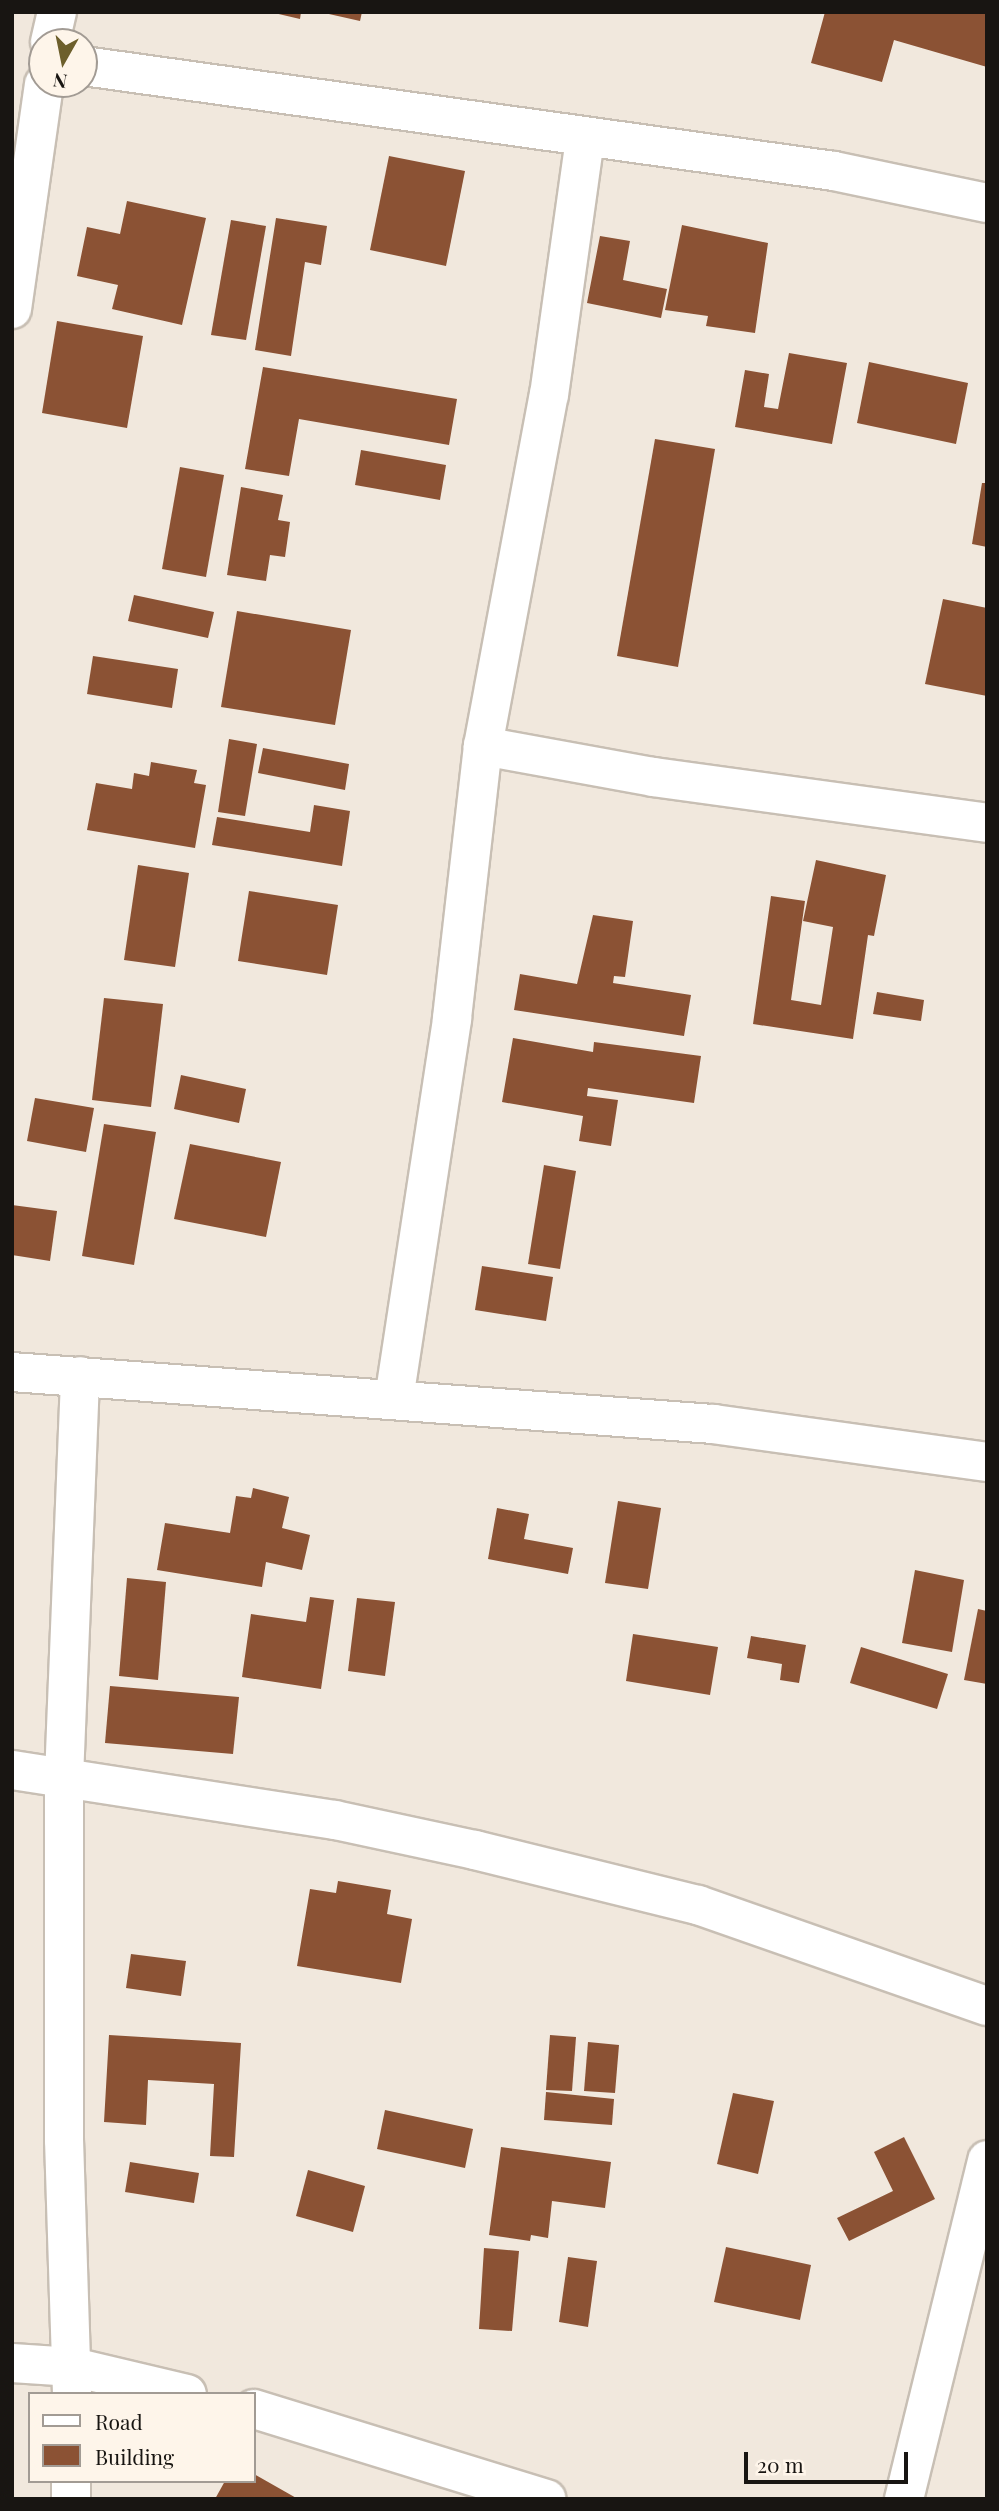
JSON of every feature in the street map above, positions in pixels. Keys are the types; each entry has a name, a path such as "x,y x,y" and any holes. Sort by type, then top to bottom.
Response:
{"street":[{"path":"98,68 585,139 834,171 987,203"},
{"path":"12,309 42,98"},
{"path":"394,1399 452,1018 483,746 549,395 585,139"},
{"path":"483,746 653,777 987,822"},
{"path":"12,1372 713,1423 987,1462"},
{"path":"72,2380 64,2140 64,1777 80,1376"},
{"path":"12,1770 335,1820 698,1905 987,2006"},
{"path":"904,2499 987,2160"},
{"path":"12,2363 72,2380 171,2392"},
{"path":"256,2409 315,2424 546,2499"}],"building":[{"path":"270,12 301,12 300,19"},
{"path":"320,12 362,12 360,21"},
{"path":"825,12 987,12 987,67 894,40 882,82 811,63"},
{"path":"389,156 465,171 446,266 370,250"},
{"path":"127,201 206,218 182,325 112,309 118,285 77,276 87,227 120,234"},
{"path":"276,218 327,226 321,265 305,262 291,356 255,350"},
{"path":"231,220 266,226 246,340 211,335"},
{"path":"682,225 768,243 755,333 706,326 708,316 665,310"},
{"path":"600,236 630,241 623,280 667,289 661,318 587,303"},
{"path":"57,321 143,336 127,428 42,413"},
{"path":"789,353 847,363 832,444 735,427 745,370 769,374 764,407 778,409"},
{"path":"869,362 968,383 956,444 857,423"},
{"path":"263,367 457,399 449,445 299,419 289,476 245,469"},
{"path":"655,439 715,449 678,667 617,656"},
{"path":"361,450 446,465 440,500 355,485"},
{"path":"180,467 224,475 206,577 162,569"},
{"path":"982,483 987,483 987,547 972,544"},
{"path":"241,487 283,495 278,520 290,522 285,557 270,555 266,581 227,575"},
{"path":"134,595 214,612 208,638 128,621"},
{"path":"943,599 987,608 987,696 925,684"},
{"path":"237,611 351,630 335,725 221,707"},
{"path":"93,656 178,669 172,708 87,694"},
{"path":"229,739 257,744 245,816 218,812"},
{"path":"263,748 349,764 345,790 258,773"},
{"path":"151,762 197,770 194,783 206,785 195,848 87,830 96,783 132,789 134,773 149,776"},
{"path":"314,805 350,811 342,866 212,845 217,817 310,832"},
{"path":"816,860 886,875 874,936 868,935 853,1039 753,1024 771,896 805,901 791,1000 821,1005 833,927 803,921"},
{"path":"138,865 189,873 175,967 124,960"},
{"path":"249,891 338,905 327,975 238,961"},
{"path":"593,915 633,921 625,977 614,976 613,983 691,995 684,1036 514,1010 520,974 577,984"},
{"path":"877,992 924,1000 921,1021 873,1014"},
{"path":"104,998 163,1004 151,1107 92,1100"},
{"path":"513,1038 593,1052 594,1042 701,1056 694,1103 588,1088 587,1096 618,1100 611,1146 579,1141 583,1116 502,1102"},
{"path":"181,1075 246,1089 239,1123 174,1109"},
{"path":"35,1098 94,1108 86,1152 27,1141"},
{"path":"104,1124 156,1132 134,1265 82,1256"},
{"path":"190,1144 281,1162 266,1237 174,1219"},
{"path":"544,1165 576,1171 560,1269 528,1264"},
{"path":"12,1205 57,1211 50,1261 12,1255"},
{"path":"482,1266 553,1277 546,1321 475,1310"},
{"path":"253,1488 289,1497 282,1528 310,1535 302,1570 266,1562 262,1587 157,1570 165,1523 230,1533 236,1496 251,1498"},
{"path":"618,1501 661,1508 648,1589 605,1583"},
{"path":"497,1508 529,1514 524,1539 573,1548 568,1574 488,1559"},
{"path":"915,1570 964,1580 952,1652 902,1643"},
{"path":"127,1578 166,1582 158,1680 119,1676"},
{"path":"310,1597 334,1600 321,1689 242,1677 251,1614 306,1622"},
{"path":"357,1598 395,1602 385,1676 348,1671"},
{"path":"978,1609 987,1611 987,1684 964,1680"},
{"path":"633,1634 718,1647 710,1695 626,1681"},
{"path":"751,1636 806,1645 799,1683 780,1680 782,1664 747,1658"},
{"path":"861,1647 948,1674 937,1709 850,1683"},
{"path":"110,1686 239,1697 233,1754 105,1743"},
{"path":"338,1881 391,1890 387,1914 412,1919 401,1983 297,1966 310,1889 336,1893"},
{"path":"131,1954 186,1961 181,1996 126,1988"},
{"path":"109,2035 241,2043 234,2157 210,2156 214,2084 148,2080 146,2125 104,2122"},
{"path":"550,2035 576,2037 572,2091 546,2090"},
{"path":"588,2042 619,2045 615,2093 584,2091"},
{"path":"546,2092 614,2099 612,2125 544,2120"},
{"path":"733,2093 774,2101 758,2174 717,2164"},
{"path":"385,2110 473,2129 465,2168 377,2149"},
{"path":"904,2137 935,2199 849,2241 837,2218 893,2191 874,2152"},
{"path":"501,2147 611,2162 605,2208 552,2201 548,2238 531,2235 530,2241 489,2235"},
{"path":"130,2162 199,2173 194,2203 125,2192"},
{"path":"308,2170 365,2186 353,2232 296,2216"},
{"path":"726,2247 811,2265 800,2320 714,2302"},
{"path":"484,2248 519,2251 512,2331 479,2329"},
{"path":"568,2257 597,2261 588,2327 559,2322"},
{"path":"256,2475 298,2499 215,2499 224,2483 256,2483"}]}
